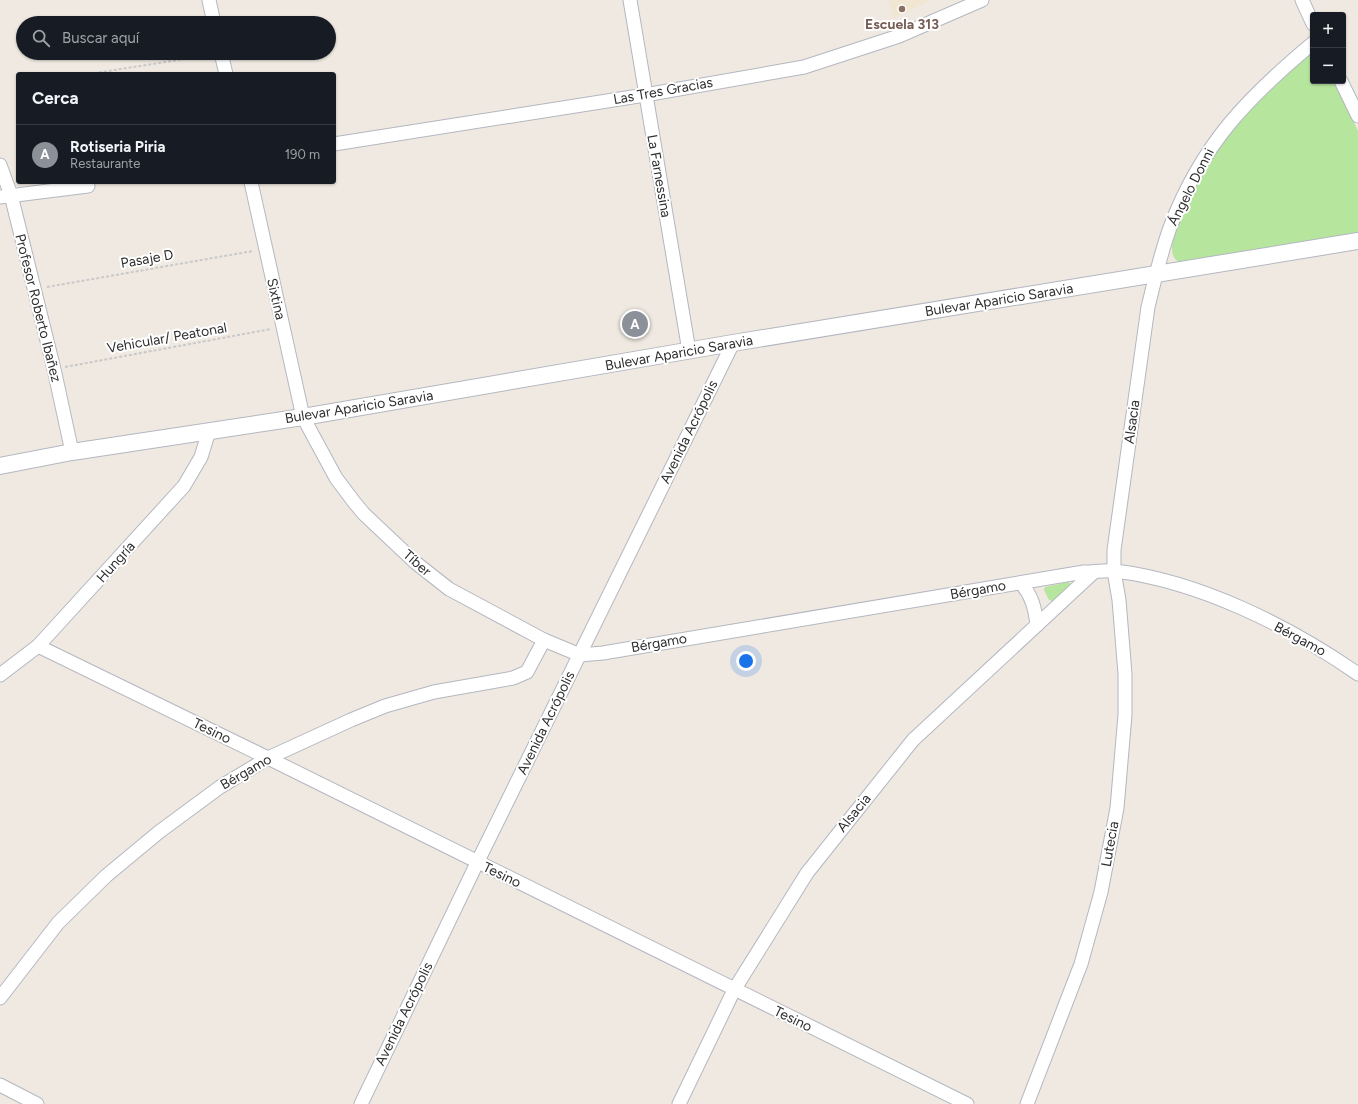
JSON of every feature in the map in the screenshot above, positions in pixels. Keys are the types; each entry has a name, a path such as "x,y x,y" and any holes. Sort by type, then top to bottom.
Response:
{"street":[{"path":"209,0 212,16"},
{"name":"La Farnessina","path":"630,0 689,351"},
{"name":"Las Tres Gracias","path":"336,144 645,95 804,67 899,36 982,0"},
{"path":"1302,0 1310,17"},
{"name":"Ángelo Donni","path":"1156,274 1171,224 1203,159 1226,125 1243,106 1280,71 1310,46"},
{"path":"223,60 226,72"},
{"path":"1342,84 1358,116"},
{"name":"Profesor Roberto Ibañez","path":"0,166 5,196 34,290 54,369 72,452"},
{"name":"Sixtina","path":"251,184 303,417"},
{"path":"5,196 88,186"},
{"name":"Bulevar Aparicio Saravia","path":"0,466 72,452 303,417 733,343 1358,240"},
{"name":"Alsacia","path":"1114,571 1114,550 1148,307 1156,274"},
{"name":"Avenida Acrópolis","path":"361,1104 733,343"},
{"name":"Tíber","path":"303,417 336,478 354,502 364,514 416,563 448,589 544,640 580,655"},
{"name":"Hungría","path":"0,675 38,646 184,486 201,457 209,431"},
{"name":"Bérgamo","path":"580,655 1021,582 1094,572 1114,571 1157,580 1213,597 1301,638 1358,674"},
{"name":"Lutecia","path":"1027,1104 1081,964 1110,852 1117,808 1125,701 1125,674 1119,600 1114,571"},
{"name":"Alsacia","path":"679,1104 734,990 806,873 913,740 1094,572"},
{"path":"1021,582 1029,592 1035,608 1037,625"},
{"name":"Bérgamo","path":"0,998 58,924 106,876 159,832 220,787 268,758 385,706 434,692 513,678 527,672 544,640"},
{"name":"Tesino","path":"38,646 268,758 967,1104"},
{"path":"0,1085 37,1104"}],"path":[{"path":"102,72 177,60"},
{"name":"Pasaje D","path":"34,290 265,249"},
{"name":"Vehicular/ Peatonal","path":"54,369 283,327"}],"shaded area":[{"name":"Escuela 313","path":"888,0 931,0 894,18"}],"green space":[{"path":"1310,55 1310,84 1335,84 1358,131 1358,234 1181,263 1175,259 1173,255 1176,230 1183,213 1203,175 1222,143 1255,103 1306,57"},
{"path":"1069,582 1071,585 1070,587 1052,601 1049,600 1044,590 1045,587"}],"building":[{"path":"638,314 640,332 631,334 629,315"}],"place":[{"name":"Escuela 313","path":"902,9"},
{"name":"Rotiseria Piria","path":"635,324"}]}
